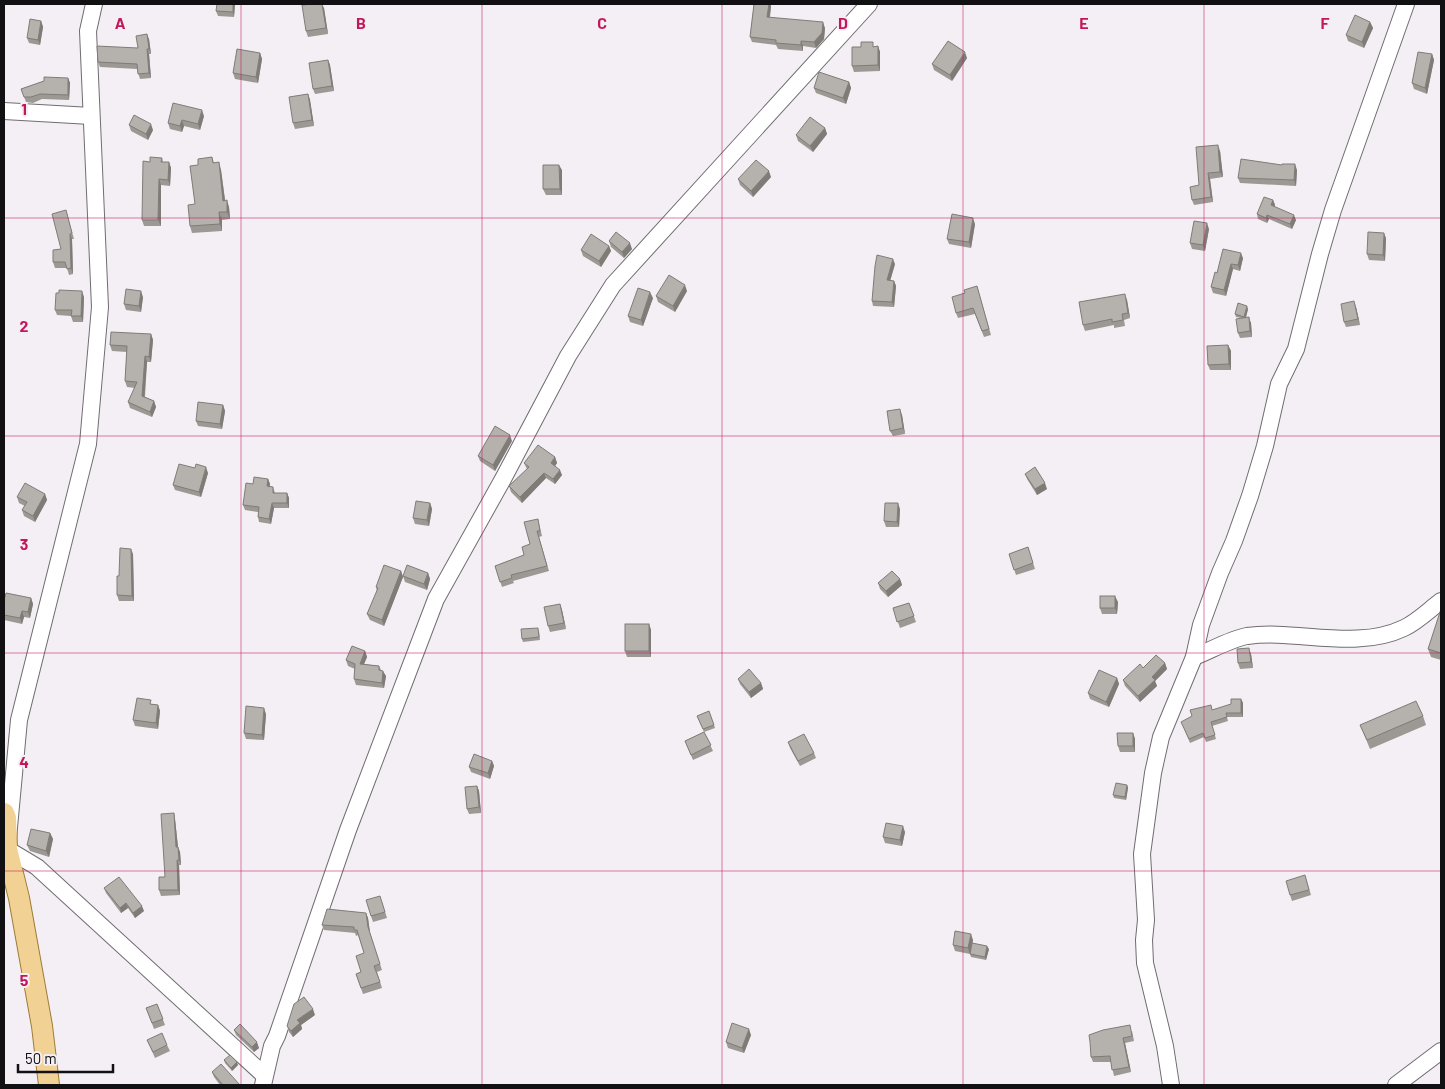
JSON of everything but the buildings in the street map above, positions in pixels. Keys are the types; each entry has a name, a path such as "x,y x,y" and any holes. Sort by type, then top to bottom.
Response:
{"main road":[{"path":"4,813 8,850 19,898 42,1026 49,1085"}],"street":[{"path":"94,4 88,31 100,307 88,444 19,720 8,850 37,867 263,1080 272,1046 348,830 436,599 503,479 568,356 613,285 869,4"},
{"path":"1171,1085 1165,1046 1144,963 1146,920 1142,854 1153,773 1161,737 1194,658 1201,625 1250,496 1265,446 1279,384 1296,349 1333,210 1406,4"},
{"path":"4,111 91,116"},
{"path":"1194,658 1235,639 1245,637 1262,635 1356,638 1384,635 1406,627 1441,601"},
{"path":"1396,1085 1441,1051"}]}
